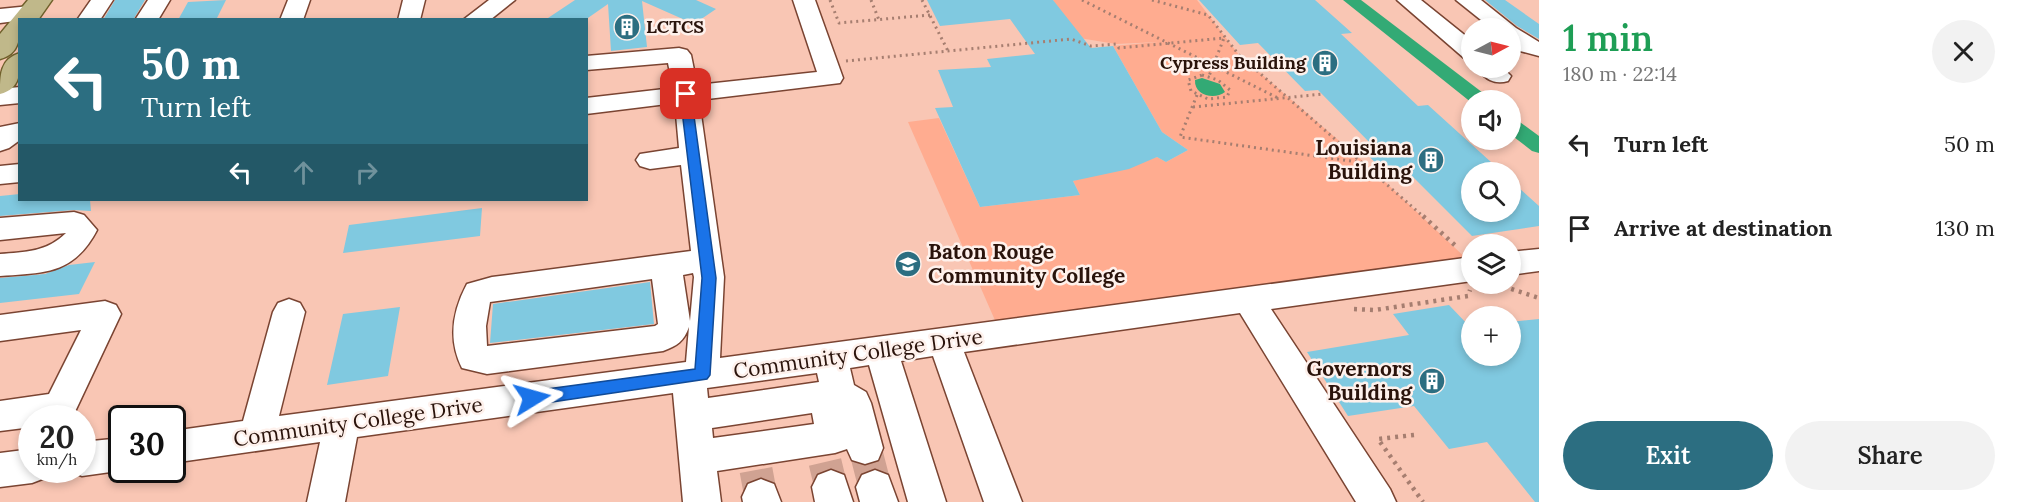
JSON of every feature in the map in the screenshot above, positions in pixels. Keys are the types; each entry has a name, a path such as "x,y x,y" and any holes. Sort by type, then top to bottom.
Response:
{"main road":[{"path":"0,51 18,33"},
{"path":"0,86 18,63"}],"street":[{"path":"89,18 102,0"},
{"path":"147,18 159,0"},
{"path":"292,18 299,0"},
{"path":"410,18 414,0"},
{"path":"477,18 504,0"},
{"path":"588,106 686,94 834,70 804,0"},
{"path":"1408,0 1461,44"},
{"path":"1467,0 1491,18"},
{"path":"0,16 38,14"},
{"path":"1521,41 1539,49"},
{"path":"588,63 679,55 709,278 695,376 693,416 702,502"},
{"path":"0,97 18,95"},
{"path":"650,160 694,155"},
{"path":"0,175 18,173"},
{"path":"0,228 74,222 82,230 71,248 63,254 45,260 0,265"},
{"path":"666,266 674,324 671,332 663,338 487,360 474,358 469,351 472,303 478,293 492,289 707,260"},
{"path":"1521,262 1539,260"},
{"name":"Community College Drive","path":"186,445 1248,300 1461,263"},
{"path":"1248,300 1377,502"},
{"path":"257,435 289,312"},
{"path":"0,328 105,314 61,405"},
{"path":"944,342 1003,502"},
{"path":"881,350 927,502"},
{"path":"697,457 757,480 827,473 835,437 830,357"},
{"path":"693,416 832,395 854,403 865,448"},
{"path":"0,416 18,415"},
{"path":"326,502 342,424"}],"path":[{"path":"830,0 839,23 930,15"},
{"path":"871,0 879,20"},
{"path":"922,0 948,51"},
{"path":"1082,0 1278,98"},
{"path":"1152,0 1208,15 1239,55 1365,163 1461,255"},
{"path":"834,70 948,51 1071,39 1091,46 1116,44 1119,48 1224,38"},
{"path":"1209,76 1224,38"},
{"path":"1216,100 1227,97 1230,90 1222,81 1209,76 1196,76 1188,80 1188,88 1197,95 1223,104"},
{"path":"1193,107 1323,94"},
{"path":"1197,95 1180,137 1365,163"},
{"path":"1521,292 1539,298"},
{"path":"1344,306 1360,311 1375,310 1468,296 1469,294"},
{"path":"1414,435 1378,440 1423,502"}],"shaded area":[{"path":"1053,0 1197,0 1239,55 1365,163 1461,254 1461,265 1001,334 908,122 939,118 980,207 1080,195 1073,181 1157,157 1166,162 1188,150 1162,132 1113,46 1158,42 1116,44 1073,37"},
{"path":"1202,78 1220,84 1225,92 1216,96 1201,93 1195,80"}],"building":[{"path":"115,0 145,0 134,18 104,18"},
{"path":"226,0 217,18 179,18 188,2"},
{"path":"575,0 696,0 716,9 694,24 642,1 647,47 611,51 608,4 588,18 548,18"},
{"path":"927,0 1053,0 1091,48 1113,46 1162,132 1188,150 1166,162 1157,157 1129,169 1073,181 1080,195 980,207 935,108 953,107 938,70 991,67 987,59 1035,54 1010,19 940,26"},
{"path":"1199,0 1315,0 1352,33 1341,34 1418,106 1428,105 1461,135 1461,150 1478,150 1491,162 1461,162 1461,222 1521,222 1521,190 1539,206 1539,226 1470,234 1411,175 1390,178 1361,148 1373,146 1318,90 1305,91 1258,43 1240,45"},
{"path":"1485,0 1505,0 1539,24 1539,39 1521,28 1521,18 1507,18"},
{"path":"18,194 18,201 90,201 91,211 74,210 0,216 0,196"},
{"path":"482,208 480,236 343,253 349,225"},
{"path":"95,262 79,294 0,303 0,278 45,274 69,265"},
{"path":"650,282 654,324 490,343 493,304"},
{"name":"Governors Building","path":"1449,305 1461,318 1461,366 1521,366 1521,321 1539,319 1539,502 1535,502 1487,442 1449,449 1414,406 1348,416 1307,352 1409,335 1393,314"},
{"path":"400,307 388,376 327,385 343,314"}],"waterway":[{"path":"1351,0 1467,90"},
{"path":"1521,132 1539,146"}],"tunnel":[{"path":"865,448 875,487"},
{"path":"825,462 831,487"},
{"path":"756,470 761,497"}],"place":[{"name":"LCTCS","path":"627,27"},
{"name":"Cypress Building","path":"1325,63"},
{"name":"Louisiana Building","path":"1431,160"},
{"name":"Baton Rouge Community College","path":"908,264"},
{"name":"Governors Building","path":"1432,381"}],"route":[{"path":"532,398 702,375 709,278 686,94"}]}
